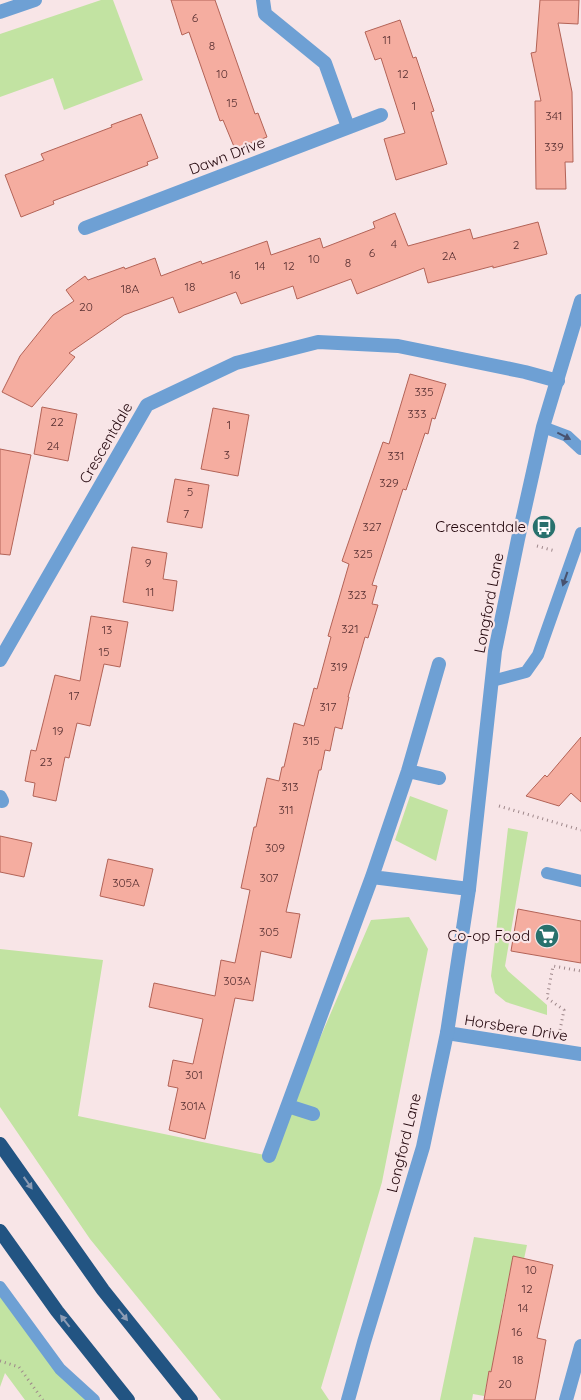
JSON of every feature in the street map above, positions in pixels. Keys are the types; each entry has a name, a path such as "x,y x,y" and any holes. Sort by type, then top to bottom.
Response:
{"highway":[{"path":"0,1144 103,1290 191,1400"},
{"path":"0,1230 57,1311 128,1400"}],"street":[{"path":"0,12 35,0"},
{"path":"263,0 265,14 325,63 348,127"},
{"name":"Dawn Drive","path":"85,228 382,114"},
{"name":"Longford Lane","path":"348,1400 423,1147 447,1033 469,888 495,651 543,427 581,301"},
{"name":"Crescentdale","path":"0,660 147,405 236,363 318,342 398,346 526,372 558,381"},
{"path":"269,1156 372,877 408,770 439,664"},
{"path":"408,770 439,778"},
{"path":"372,877 469,888"},
{"name":"Horsbere Drive","path":"447,1033 581,1054"},
{"path":"288,1106 313,1114"},
{"path":"566,1400 581,1346"}],"lane":[{"path":"543,427 567,436 581,449"},
{"path":"492,681 526,672 538,655 581,533"},
{"path":"547,873 581,881"},
{"path":"0,1288 60,1368 94,1400"}],"path":[{"path":"534,544 558,552"},
{"path":"479,801 581,830"},
{"path":"562,1021 564,1010 547,998 553,966 581,971"},
{"path":"0,1361 19,1366 43,1400"}],"green space":[{"path":"101,0 113,0 143,80 64,110 53,78 0,97 0,34"},
{"path":"410,796 448,810 436,861 395,840"},
{"path":"508,828 528,832 505,966 508,971 547,1005 547,1015 506,1002 495,993 491,976"},
{"path":"409,917 428,949 382,1182 321,1388 329,1400 221,1400 90,1239 0,1107 0,949 103,960 78,1116 269,1156 371,920"},
{"path":"474,1237 527,1245 524,1259 513,1257 491,1372 489,1372 484,1396 473,1394 472,1400 440,1400"},
{"path":"0,1287 87,1400 25,1400 5,1373 0,1387"}],"building":[{"path":"171,0 215,0 255,114 258,113 267,137 235,149 223,120 220,121 189,32 182,35"},
{"path":"540,0 579,0 578,24 558,23 572,92 573,162 565,162 566,189 536,189 535,101 541,101 531,53 536,52"},
{"path":"400,20 413,58 416,57 434,111 431,112 447,164 396,180 384,139 405,133 381,58 375,60 365,32"},
{"path":"141,114 158,158 147,162 148,165 53,201 54,204 21,217 5,175 44,160 41,154"},
{"path":"395,213 408,246 470,229 473,239 538,222 547,254 428,283 424,268 357,294 351,279 297,299 293,286 241,304 236,292 179,313 173,297 124,315 69,353 75,357 32,407 2,392 20,356 53,315 74,301 66,290 85,276 88,280 155,258 161,276 201,261 202,264 267,241 271,255 320,238 323,248 375,228 373,222"},
{"path":"410,374 446,384 435,419 432,418 428,434 425,433 406,490 403,489 372,585 377,586 372,604 378,605 368,638 365,637 348,697 342,729 335,727 330,751 325,750 321,770 319,770 286,912 300,914 291,958 261,951 253,1001 235,998 205,1139 169,1130 178,1088 168,1086 173,1060 193,1064 203,1019 149,1007 154,983 215,996 221,960 235,963 250,890 241,888 267,778 279,781 294,723 304,726 314,688 317,689 331,637 328,636 349,564 342,561 383,442 389,444"},
{"path":"42,407 77,414 68,461 34,454"},
{"path":"213,408 249,415 238,476 201,469"},
{"path":"0,449 31,455 10,555 0,554"},
{"path":"175,479 209,485 202,528 167,522"},
{"path":"132,547 167,553 163,579 177,581 173,611 123,602"},
{"path":"91,616 128,622 120,667 104,664 90,726 77,723 69,758 65,757 56,801 33,796 35,783 25,781 31,750 36,751 55,675 80,681"},
{"path":"581,737 581,802 571,793 559,806 526,796 545,775 547,777"},
{"path":"0,836 32,843 24,877 0,872"},
{"path":"108,859 153,869 144,906 100,896"},
{"name":"Co-op Food","path":"518,909 581,921 581,963 511,951"},
{"path":"513,1256 553,1265 537,1338 546,1340 535,1400 484,1400 489,1371 491,1372"}],"place":[{"name":"Crescentdale","path":"544,527"},
{"name":"Co-op Food","path":"547,936"}]}
